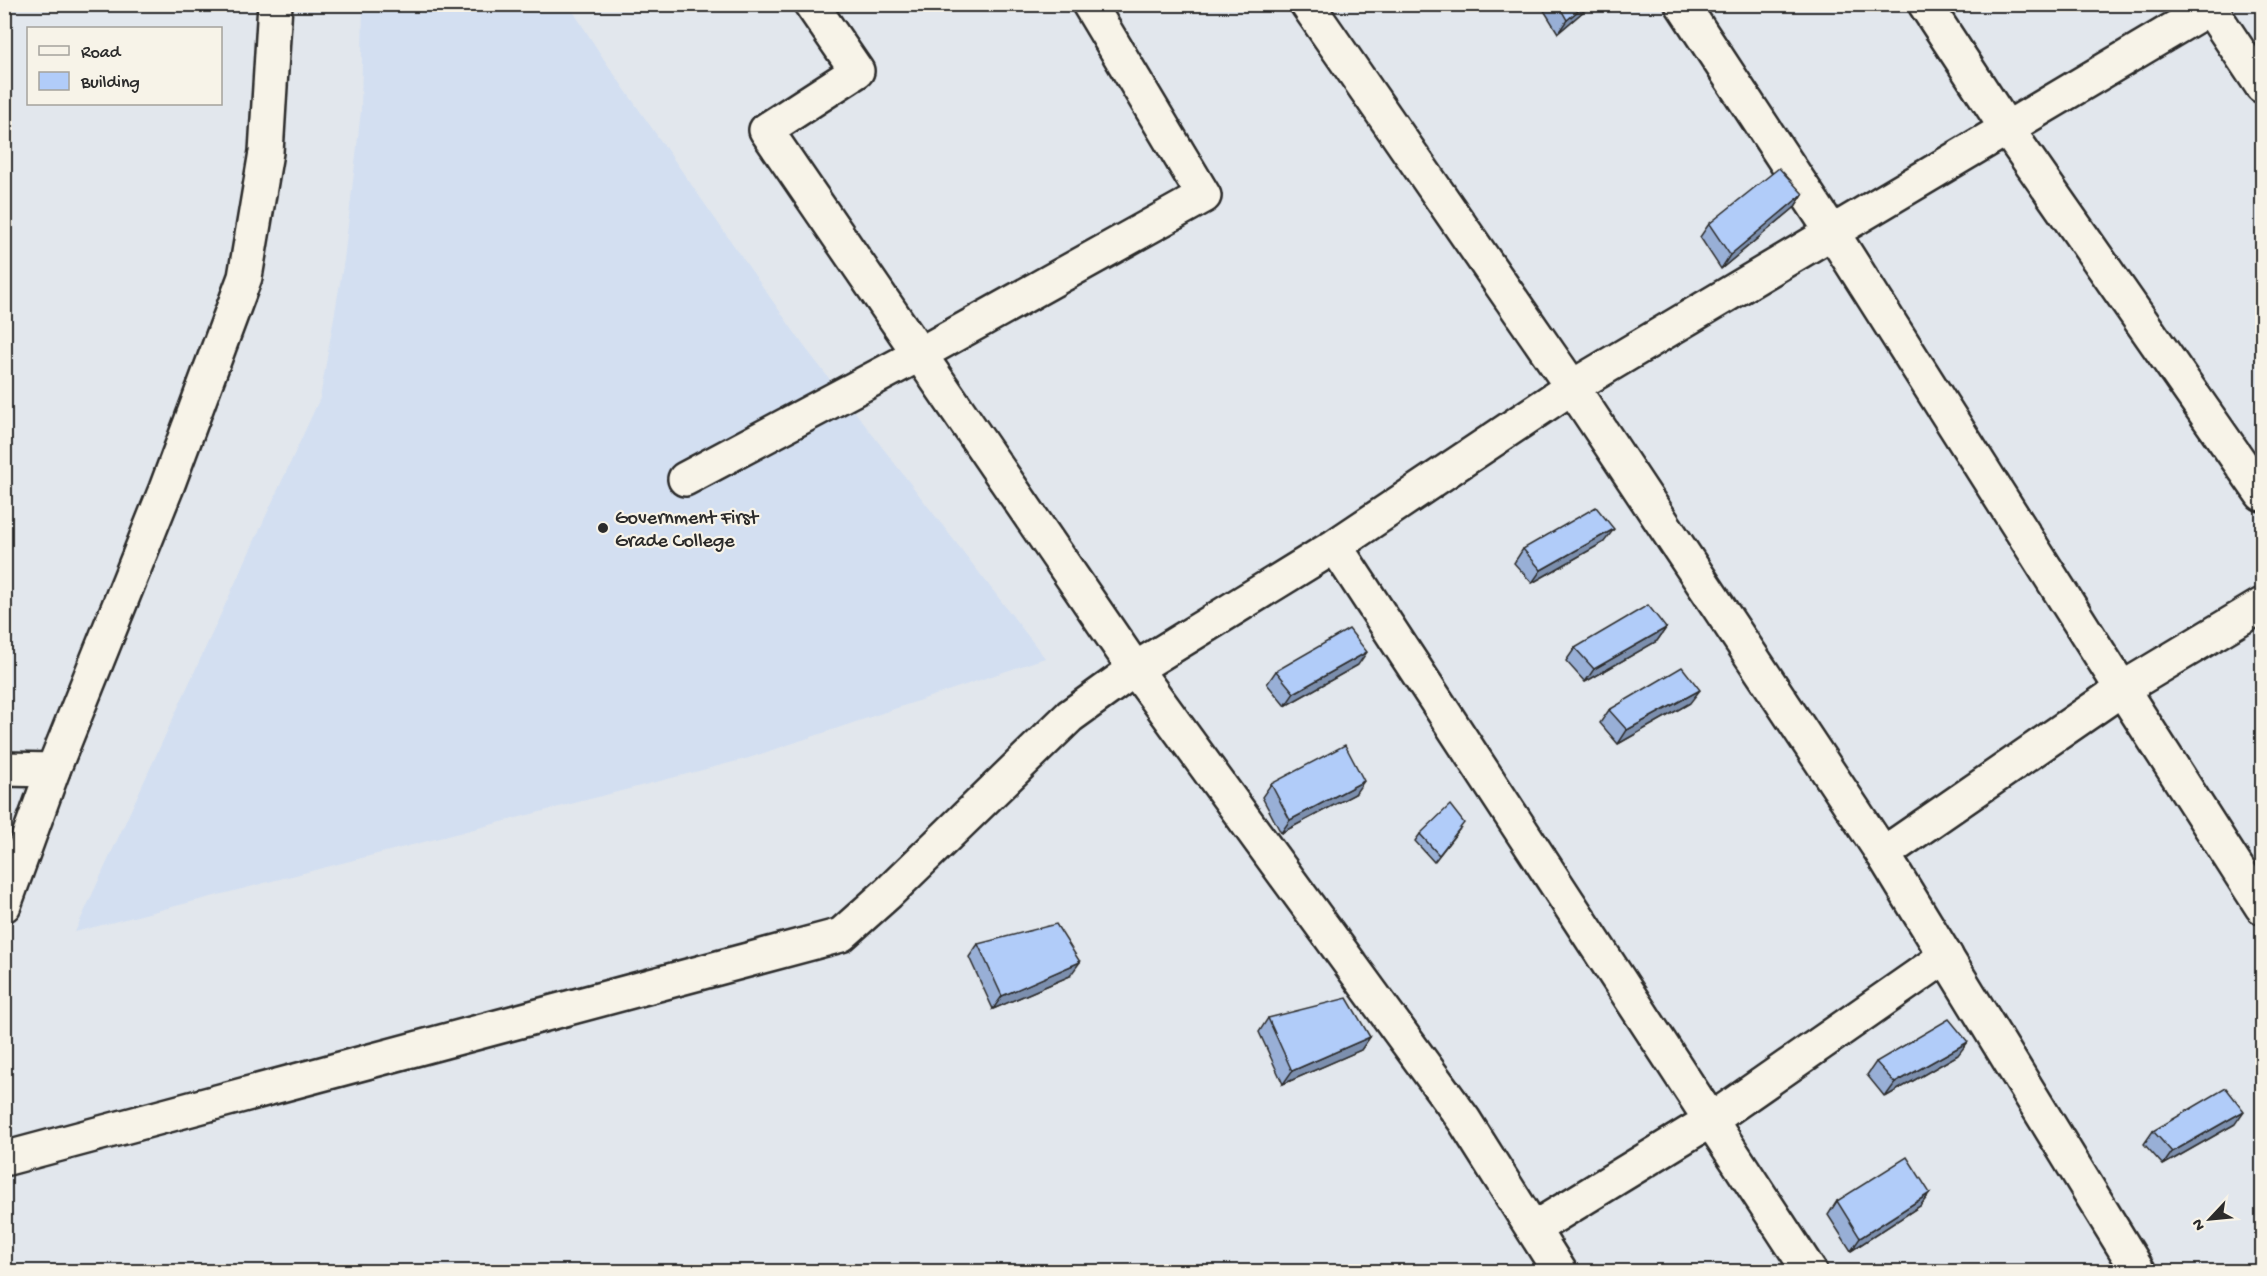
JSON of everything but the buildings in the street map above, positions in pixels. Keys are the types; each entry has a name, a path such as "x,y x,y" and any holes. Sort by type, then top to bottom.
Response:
{"street":[{"path":"4,905 53,770 166,489 245,277 266,152 275,4"},
{"path":"811,4 856,71 766,130 1135,669 1464,1120 1560,1272"},
{"path":"685,479 920,354 1204,196 1089,4"},
{"path":"1307,4 1572,387 1883,854 2139,1272"},
{"path":"1682,4 1832,232 2262,907"},
{"path":"1925,4 2007,129 2262,494"},
{"path":"4,1159 841,935 888,893 1070,716 1135,669 1335,546 1572,387 2213,6 2262,86"},
{"path":"1335,546 1810,1272"},
{"path":"1883,854 2121,689 2262,605"},
{"path":"4,769 53,770"},
{"path":"1533,1229 1711,1120 1946,956"}],"shaded area":[{"name":"Government First Grade College","path":"363,5 569,5 605,61 804,346 1045,658 749,758 75,932 320,398 344,260 361,111"}],"place":[{"name":"Government First Grade College","path":"603,528"}]}
